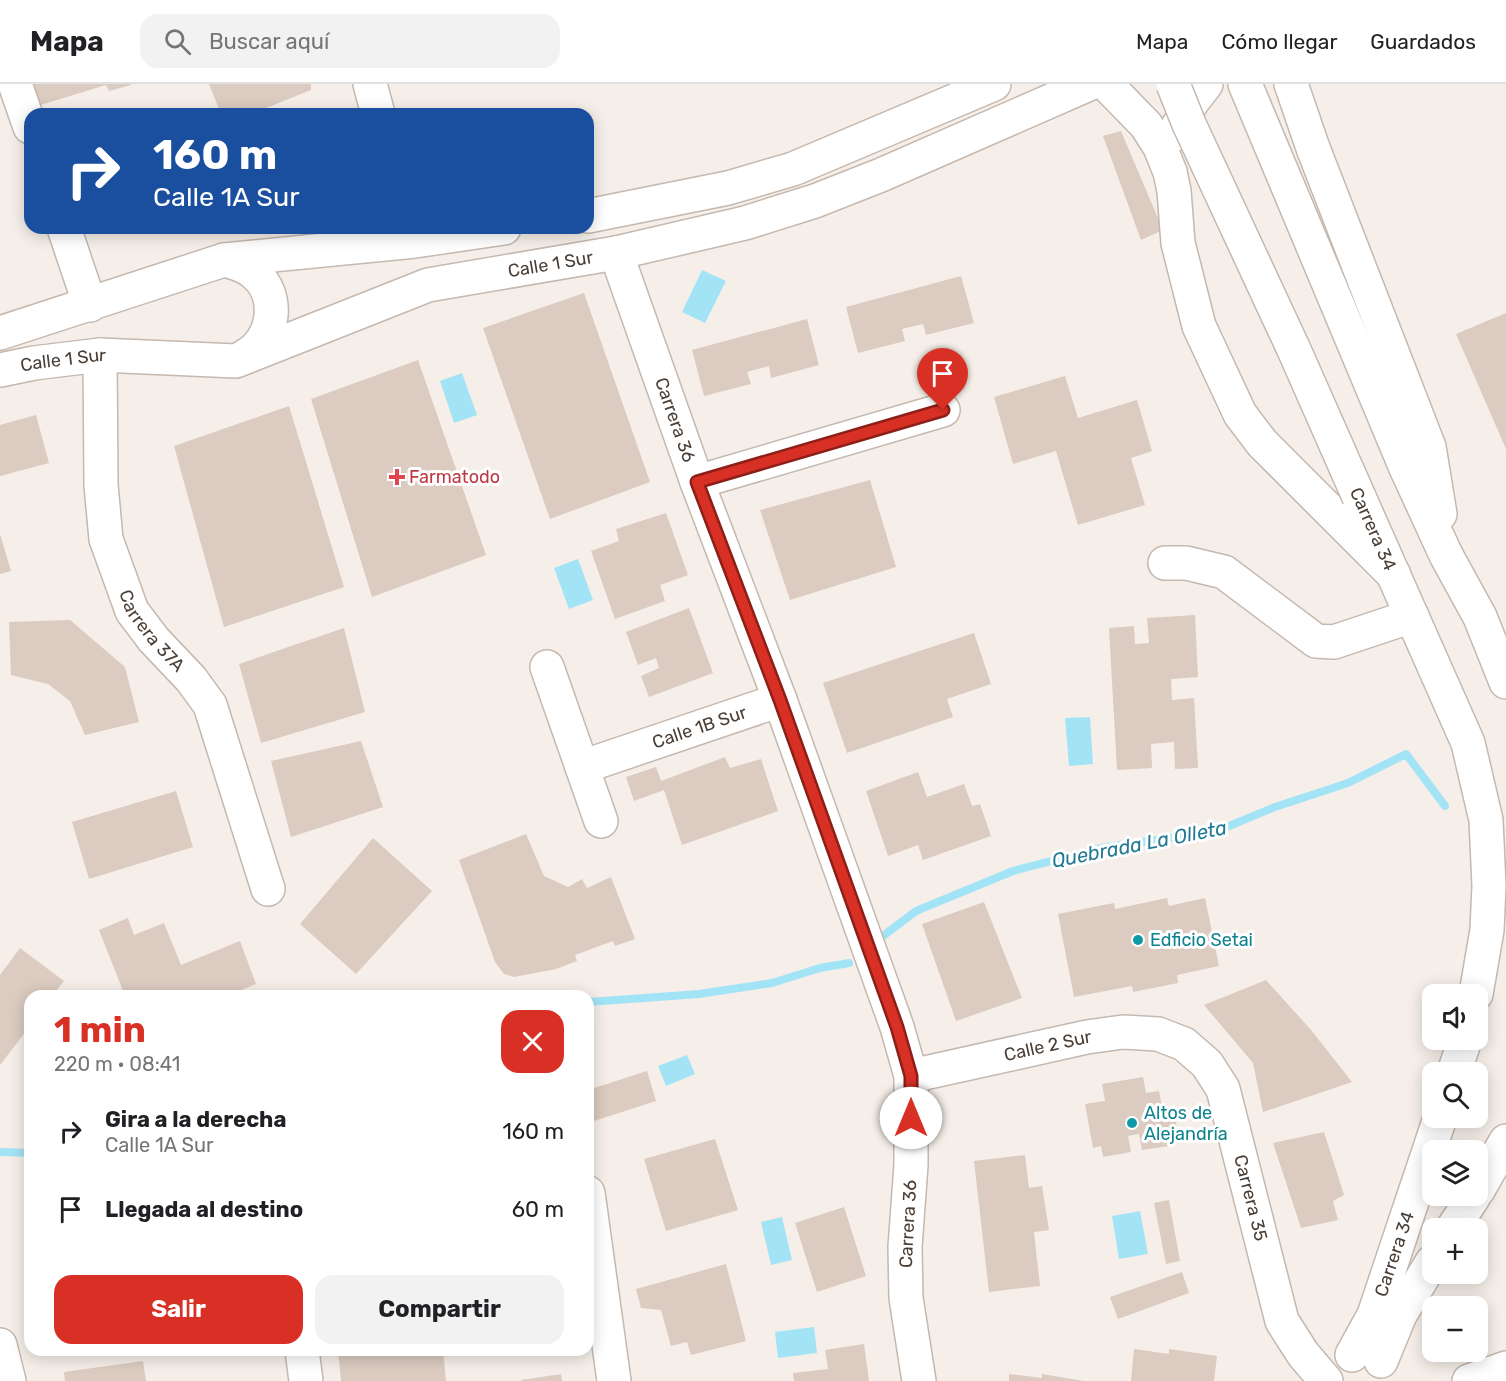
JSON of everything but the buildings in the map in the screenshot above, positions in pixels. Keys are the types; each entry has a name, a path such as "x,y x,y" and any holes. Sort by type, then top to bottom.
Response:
{"street":[{"path":"15,84 24,110"},
{"path":"370,84 376,108"},
{"path":"594,215 728,188 793,169 931,96 994,84"},
{"name":"Calle 1 Sur","path":"0,370 33,363 100,355 236,361 428,285 616,254 745,223 815,201 1089,84"},
{"path":"1106,84 1146,125 1163,155 1174,191 1178,243 1199,326 1240,414 1262,443 1394,575"},
{"name":"Carrera 34","path":"1173,84 1189,124 1295,352 1468,743 1486,820 1489,885 1487,930 1478,984"},
{"path":"1163,155 1181,120 1206,84"},
{"path":"1245,84 1406,468 1446,555 1480,617 1506,682"},
{"path":"1291,84 1313,148 1429,447 1446,555"},
{"path":"66,234 90,305"},
{"path":"0,333 224,260 414,235"},
{"name":"Carrera 36","path":"616,254 697,482 780,700 897,1027 911,1076 911,1165 905,1247 906,1298 920,1381"},
{"path":"224,260 241,264 256,274 266,288 271,305 271,323 264,340 252,352 236,361"},
{"name":"Carrera 37A","path":"100,355 101,486 106,539 132,611 154,640 191,679 210,705 268,889"},
{"path":"697,482 943,410"},
{"path":"1165,563 1186,562 1224,572 1316,641 1334,642 1412,616"},
{"path":"547,667 601,821"},
{"name":"Calle 1B Sur","path":"582,767 780,700"},
{"name":"Calle 2 Sur","path":"911,1076 1123,1032 1158,1034 1184,1044"},
{"name":"Carrera 35","path":"1184,1044 1207,1064 1223,1089 1282,1321 1347,1368"},
{"name":"Carrera 34","path":"1347,1368 1374,1316 1437,1128"},
{"path":"1488,1172 1506,1141"},
{"path":"594,1236 614,1381"},
{"name":"Carrera 34","path":"1347,1368 1400,1315 1422,1279"},
{"path":"0,1345 9,1381"},
{"path":"303,1356 306,1381"},
{"path":"1469,1381 1506,1368"}],"water":[{"path":"702,270 726,281 705,323 682,312"},
{"path":"462,373 477,415 454,423 440,381"},
{"path":"578,559 593,600 569,609 554,568"},
{"path":"1090,717 1093,764 1069,766 1065,718"},
{"path":"687,1055 695,1074 666,1086 658,1066"},
{"path":"1140,1211 1148,1254 1119,1259 1112,1216"},
{"path":"782,1217 792,1260 771,1265 761,1222"},
{"path":"814,1327 817,1353 778,1358 775,1332"}],"waterway":[{"name":"Quebrada La Olleta","path":"883,936 916,911 1013,871 1101,848 1217,831 1275,807 1348,783 1406,754 1445,806"},
{"name":"Quebrada La Olleta","path":"594,1002 699,994 772,983 820,968 849,963"},
{"name":"Quebrada La Olleta","path":"0,1152 24,1153"}],"place":[{"name":"Farmatodo","path":"397,477"},
{"name":"Edficio Setai","path":"1138,940"},
{"name":"Altos de Alejandría","path":"1132,1123"}],"route":[{"path":"911,1118 911,1076 897,1027 780,700 697,482 943,410"}]}
